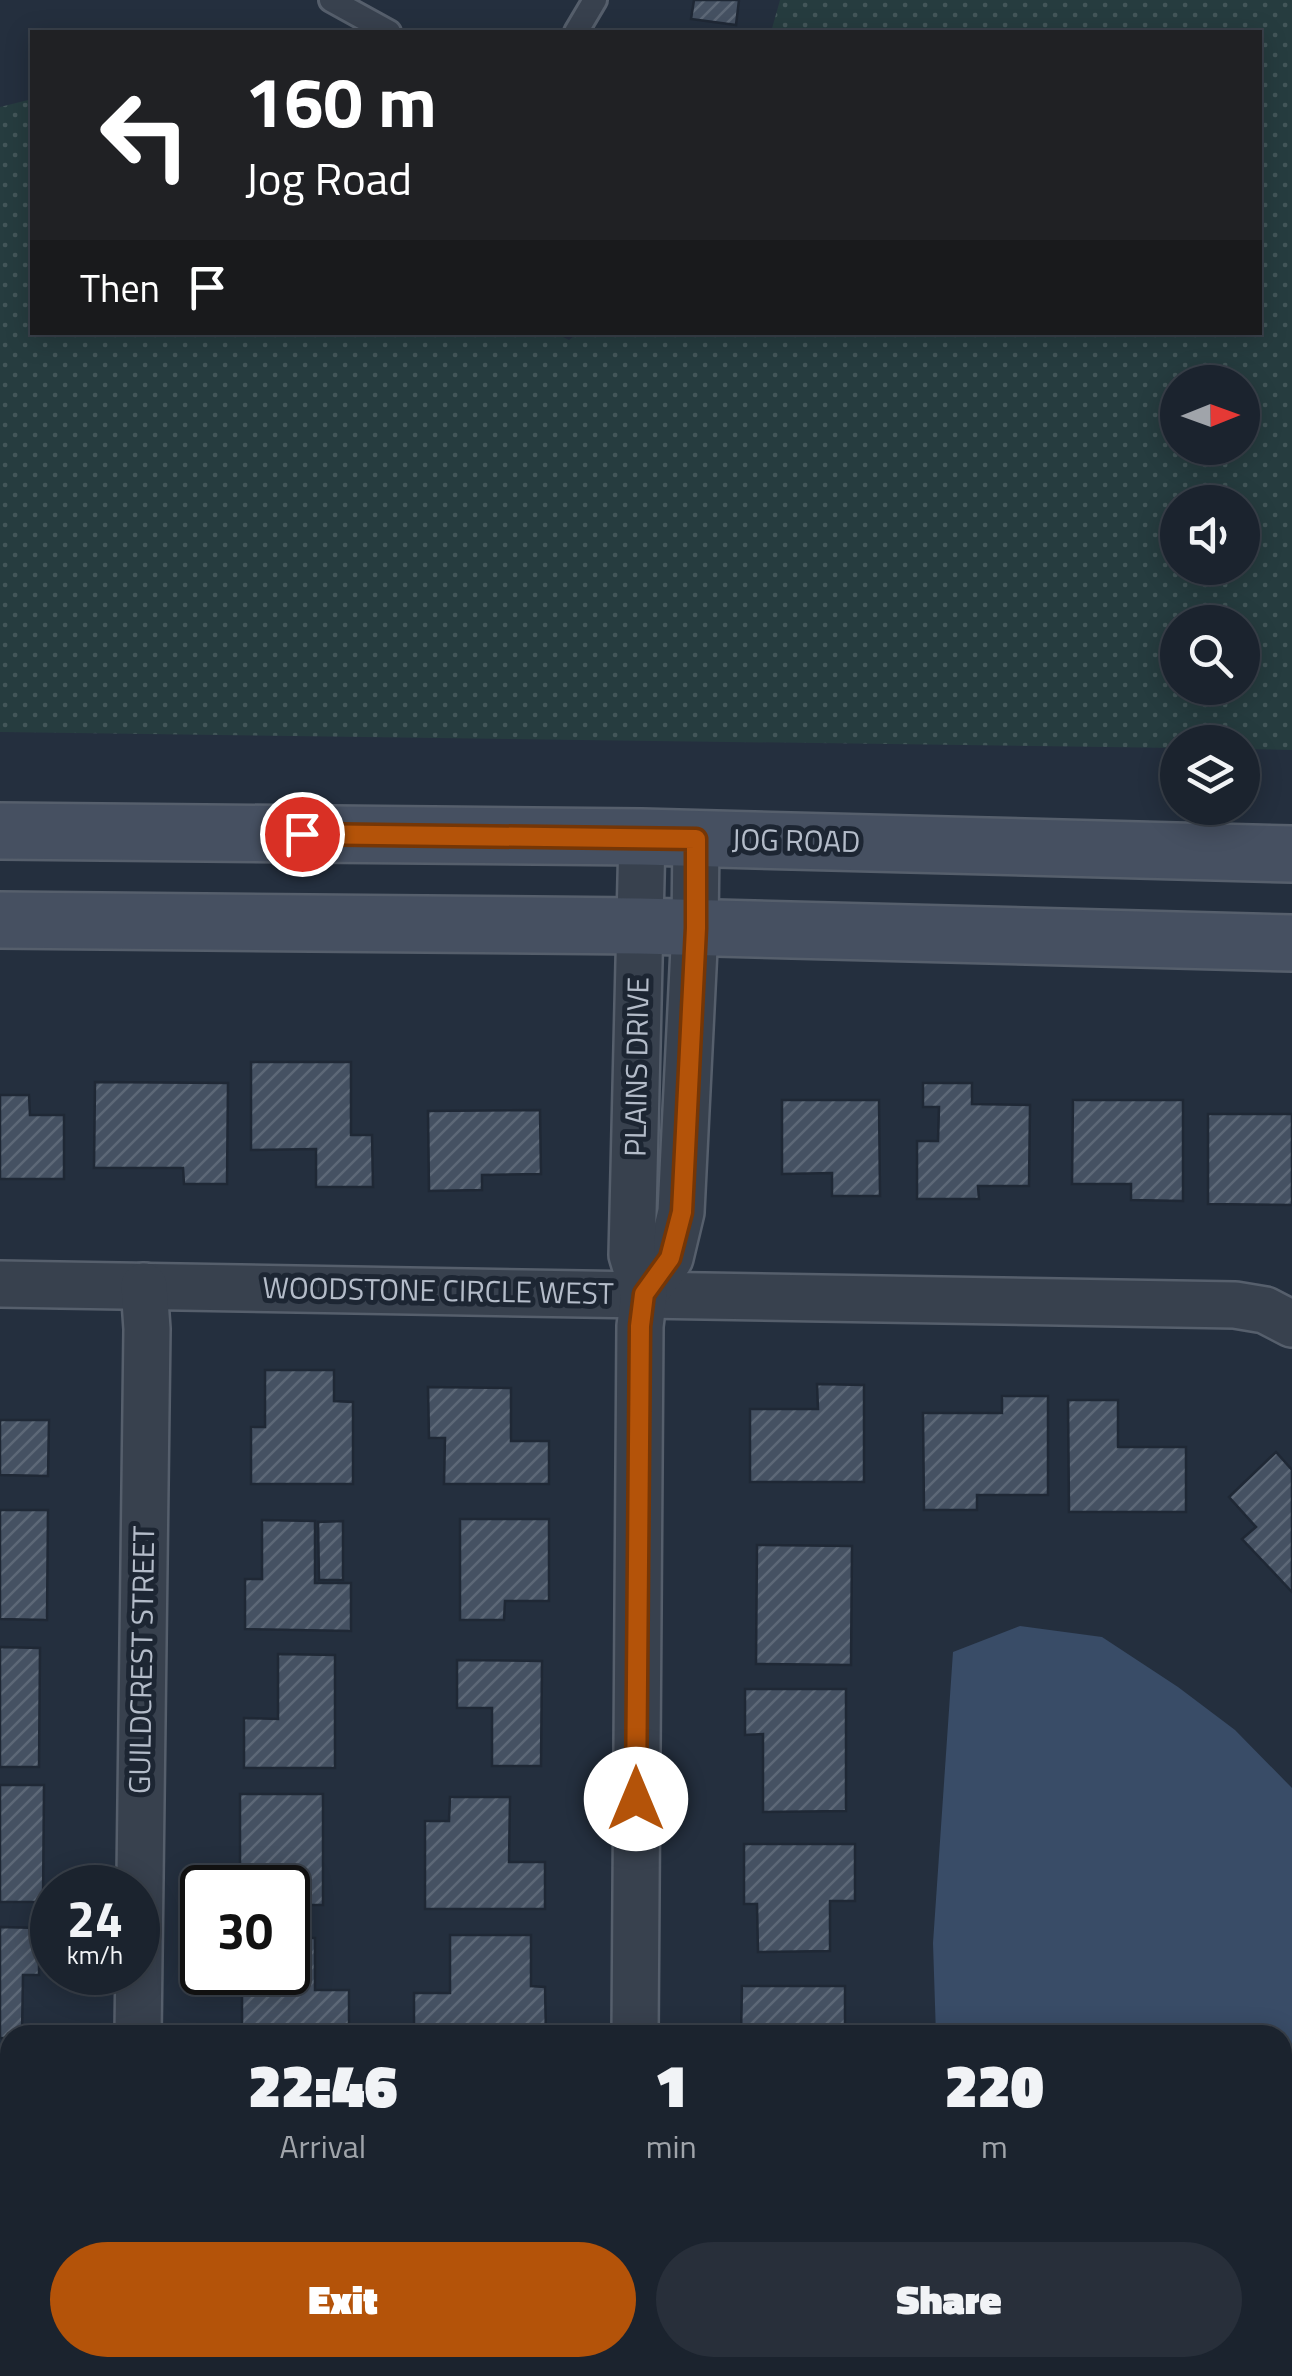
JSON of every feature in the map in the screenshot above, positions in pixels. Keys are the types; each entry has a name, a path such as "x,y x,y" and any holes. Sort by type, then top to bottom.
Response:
{"main road":[{"name":"JOG ROAD","path":"0,831 642,837 1292,854"},
{"path":"0,920 640,926 1292,943"}],"street":[{"name":"PLAINS DRIVE","path":"635,2025 640,1326 644,1294 632,1255 642,837"},
{"name":"PLAINS DRIVE","path":"644,1294 670,1258 682,1212 696,928 696,839"},
{"name":"WOODSTONE CIRCLE WEST","path":"0,1284 1235,1305 1264,1310 1292,1324"},
{"name":"GUILDCREST STREET","path":"138,2025 147,1329 144,1286"}],"lane":[{"path":"331,0 384,30"},
{"path":"577,30 595,0"}],"green space":[{"path":"780,0 1292,0 1292,750 1260,749 1260,725 1160,725 1160,748 0,732 0,107 30,100 30,335 559,335 569,340 575,335 1262,335 1262,30 772,30"}],"water":[{"path":"1020,1626 1102,1637 1235,1730 1292,1788 1292,2025 936,2025 933,1943 953,1652"}],"building":[{"path":"694,0 739,0 736,25 691,19"},
{"path":"251,1062 351,1062 351,1135 372,1135 373,1187 316,1187 316,1149 251,1150"},
{"path":"95,1082 228,1083 227,1184 184,1184 183,1168 94,1168"},
{"path":"923,1083 972,1083 972,1104 1030,1105 1029,1186 978,1186 979,1199 917,1199 917,1141 938,1141 939,1107 923,1107"},
{"path":"0,1095 29,1095 30,1115 64,1115 64,1179 0,1179"},
{"path":"782,1100 879,1100 880,1196 832,1196 832,1173 782,1174"},
{"path":"1073,1100 1183,1100 1183,1201 1131,1200 1131,1184 1072,1184"},
{"path":"540,1110 541,1174 482,1175 482,1190 429,1191 428,1111"},
{"path":"1208,1114 1292,1114 1292,1205 1208,1204"},
{"path":"265,1370 334,1370 334,1401 353,1402 353,1484 251,1484 251,1427 265,1427"},
{"path":"817,1384 864,1385 864,1482 750,1482 750,1409 818,1409"},
{"path":"428,1387 511,1388 511,1441 549,1441 549,1484 444,1484 445,1438 429,1438"},
{"path":"1002,1396 1048,1396 1048,1495 977,1495 977,1510 924,1510 923,1413 1002,1413"},
{"path":"1068,1400 1118,1400 1118,1447 1186,1447 1186,1512 1069,1512"},
{"path":"0,1420 49,1420 48,1476 0,1475"},
{"path":"1276,1452 1292,1470 1292,1592 1242,1539 1256,1527 1229,1497"},
{"path":"0,1510 48,1510 47,1620 0,1619"},
{"path":"460,1519 549,1519 549,1601 505,1601 504,1620 460,1620"},
{"path":"262,1520 315,1521 315,1583 351,1583 351,1631 245,1629 245,1579 262,1579"},
{"path":"343,1521 343,1580 319,1580 318,1522"},
{"path":"757,1545 852,1546 851,1665 756,1664"},
{"path":"0,1647 40,1648 39,1767 0,1767"},
{"path":"278,1654 335,1655 335,1768 244,1768 244,1718 278,1719"},
{"path":"457,1660 542,1661 541,1766 492,1766 492,1708 457,1708"},
{"path":"745,1689 846,1689 846,1811 763,1812 763,1734 745,1735"},
{"path":"0,1785 44,1785 43,1865 30,1865 30,1902 0,1902"},
{"path":"240,1794 323,1794 323,1905 310,1905 310,1865 240,1865"},
{"path":"450,1797 510,1797 509,1862 545,1862 545,1909 425,1909 425,1821 449,1821"},
{"path":"744,1844 855,1844 855,1901 830,1901 830,1951 758,1952 757,1904 744,1904"},
{"path":"0,1927 30,1928 30,1975 23,1975 22,2025 0,2025"},
{"path":"450,1935 531,1935 531,1986 545,1987 546,2025 414,2025 414,1993 450,1993"},
{"path":"310,1938 315,1938 315,1990 349,1990 349,2025 242,2025 242,1995 310,1995"},
{"path":"742,1986 845,1986 845,2025 741,2025"}],"route":[{"path":"302,834 696,839 696,928 682,1212 670,1258 644,1294 640,1326 636,1799"}]}
